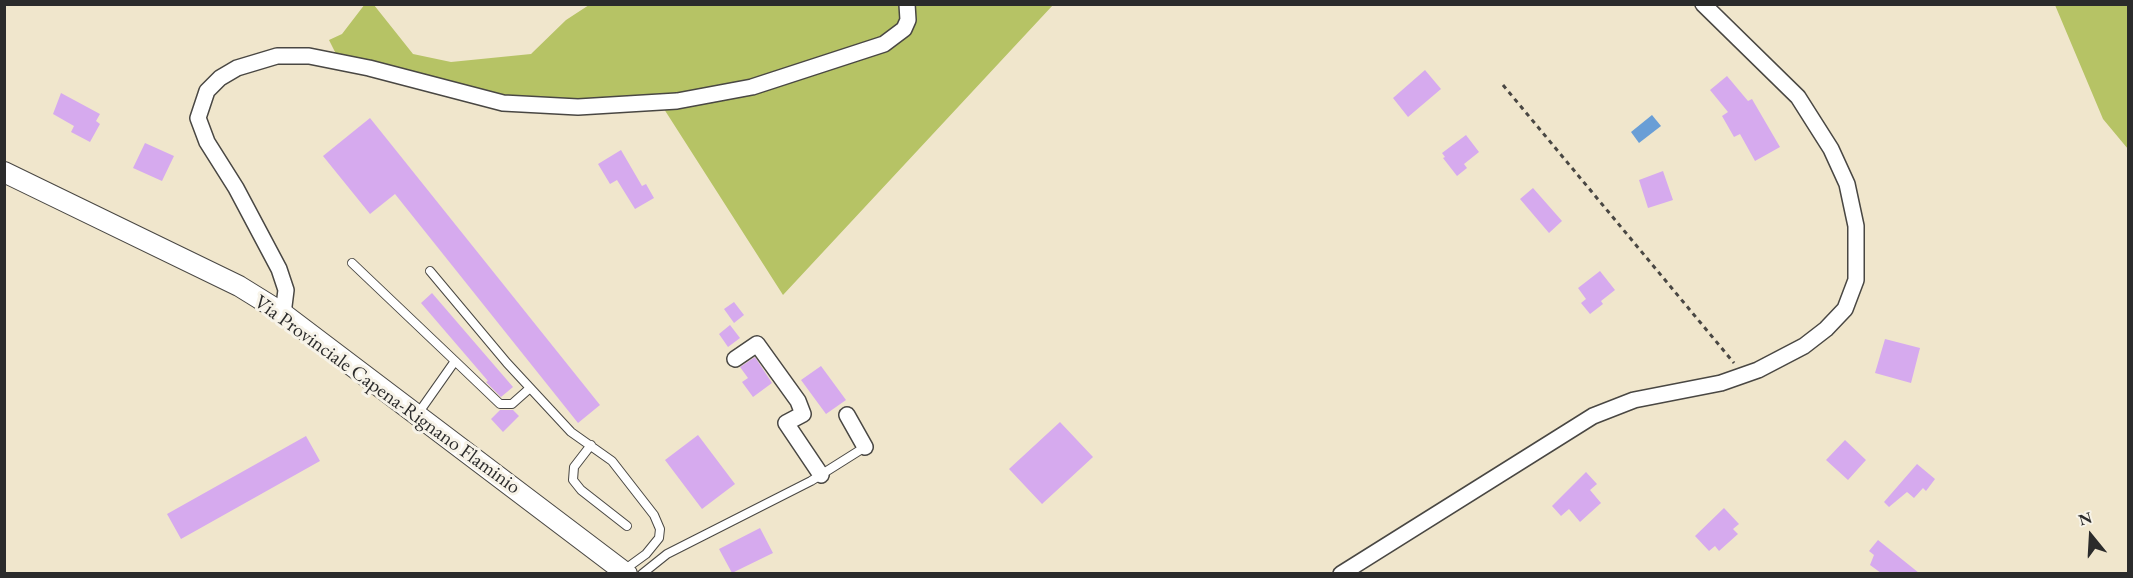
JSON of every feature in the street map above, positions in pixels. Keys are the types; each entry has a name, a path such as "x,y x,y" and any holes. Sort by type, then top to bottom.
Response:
{"street":[{"path":"283,314 286,291 279,269 199,124 199,109 207,91 220,78 237,68 277,56 309,56 369,68 502,103 566,107 676,101 753,87 884,44 904,29 908,20 907,4"},
{"path":"1341,573 1593,416 1634,400 1715,384 1745,375 1804,346 1826,329 1845,309 1856,280 1856,226 1843,176 1811,114 1785,84 1703,4"},
{"name":"Via Provinciale Capena-Rignano Flaminio","path":"4,172 238,286 283,314 416,416 631,572"},
{"path":"735,358 758,344 798,401 803,414 786,423 821,475"},
{"path":"847,415 865,447"}],"lane":[{"path":"352,263 500,404 512,404 530,388"},
{"path":"430,271 530,388 571,432 591,445 618,468 654,515 660,529 655,544 631,572"},
{"path":"416,416 455,361"},
{"path":"591,445 574,467 573,480 581,490 627,526"},
{"path":"631,572 821,475 865,447"}],"path":[{"path":"1503,85 1745,375"}],"green space":[{"path":"365,4 374,5 413,54 451,62 531,54 566,20 589,5 1053,5 783,295 664,109 507,100 337,56 329,40 342,34"},
{"path":"2055,5 2128,5 2128,149 2103,119"}],"water":[{"path":"1652,115 1661,126 1639,143 1631,132"}],"building":[{"path":"1425,70 1441,89 1408,117 1393,98"},
{"path":"1727,76 1748,101 1752,99 1780,147 1755,161 1740,134 1734,137 1722,116 1728,112 1710,90"},
{"path":"61,93 100,114 96,121 100,124 90,142 71,132 74,126 53,114"},
{"path":"370,118 600,405 578,423 395,194 370,214 323,156"},
{"path":"1466,135 1479,152 1464,164 1467,168 1457,176 1443,158 1445,157 1442,153"},
{"path":"145,143 174,156 162,181 133,168"},
{"path":"621,150 642,186 646,184 654,198 635,209 617,180 610,184 598,164"},
{"path":"1663,171 1673,200 1648,208 1639,180"},
{"path":"1533,188 1562,221 1549,233 1520,199"},
{"path":"1600,271 1615,290 1590,314 1581,303 1586,299 1578,288"},
{"path":"432,293 513,387 501,397 421,303"},
{"path":"734,302 744,315 734,323 724,309"},
{"path":"730,325 740,338 728,347 719,334"},
{"path":"1885,339 1920,348 1911,383 1875,373"},
{"path":"755,357 772,383 753,397 742,382 748,378 740,367"},
{"path":"821,366 846,400 826,414 801,380"},
{"path":"500,410 513,410 519,416 503,432 491,419"},
{"path":"1060,422 1093,457 1042,504 1009,469"},
{"path":"698,435 735,484 702,509 665,460"},
{"path":"306,436 320,461 181,539 167,514"},
{"path":"1845,440 1866,460 1848,480 1826,460"},
{"path":"1917,464 1935,479 1926,491 1923,488 1914,498 1907,492 1889,507 1884,502"},
{"path":"1586,472 1597,484 1590,490 1601,503 1580,522 1569,509 1561,516 1552,506"},
{"path":"1724,508 1739,524 1733,529 1738,534 1719,551 1715,546 1709,551 1695,536"},
{"path":"760,528 773,553 732,573 719,549"},
{"path":"1878,540 1919,573 1881,573 1870,565 1874,555 1869,551"}]}
